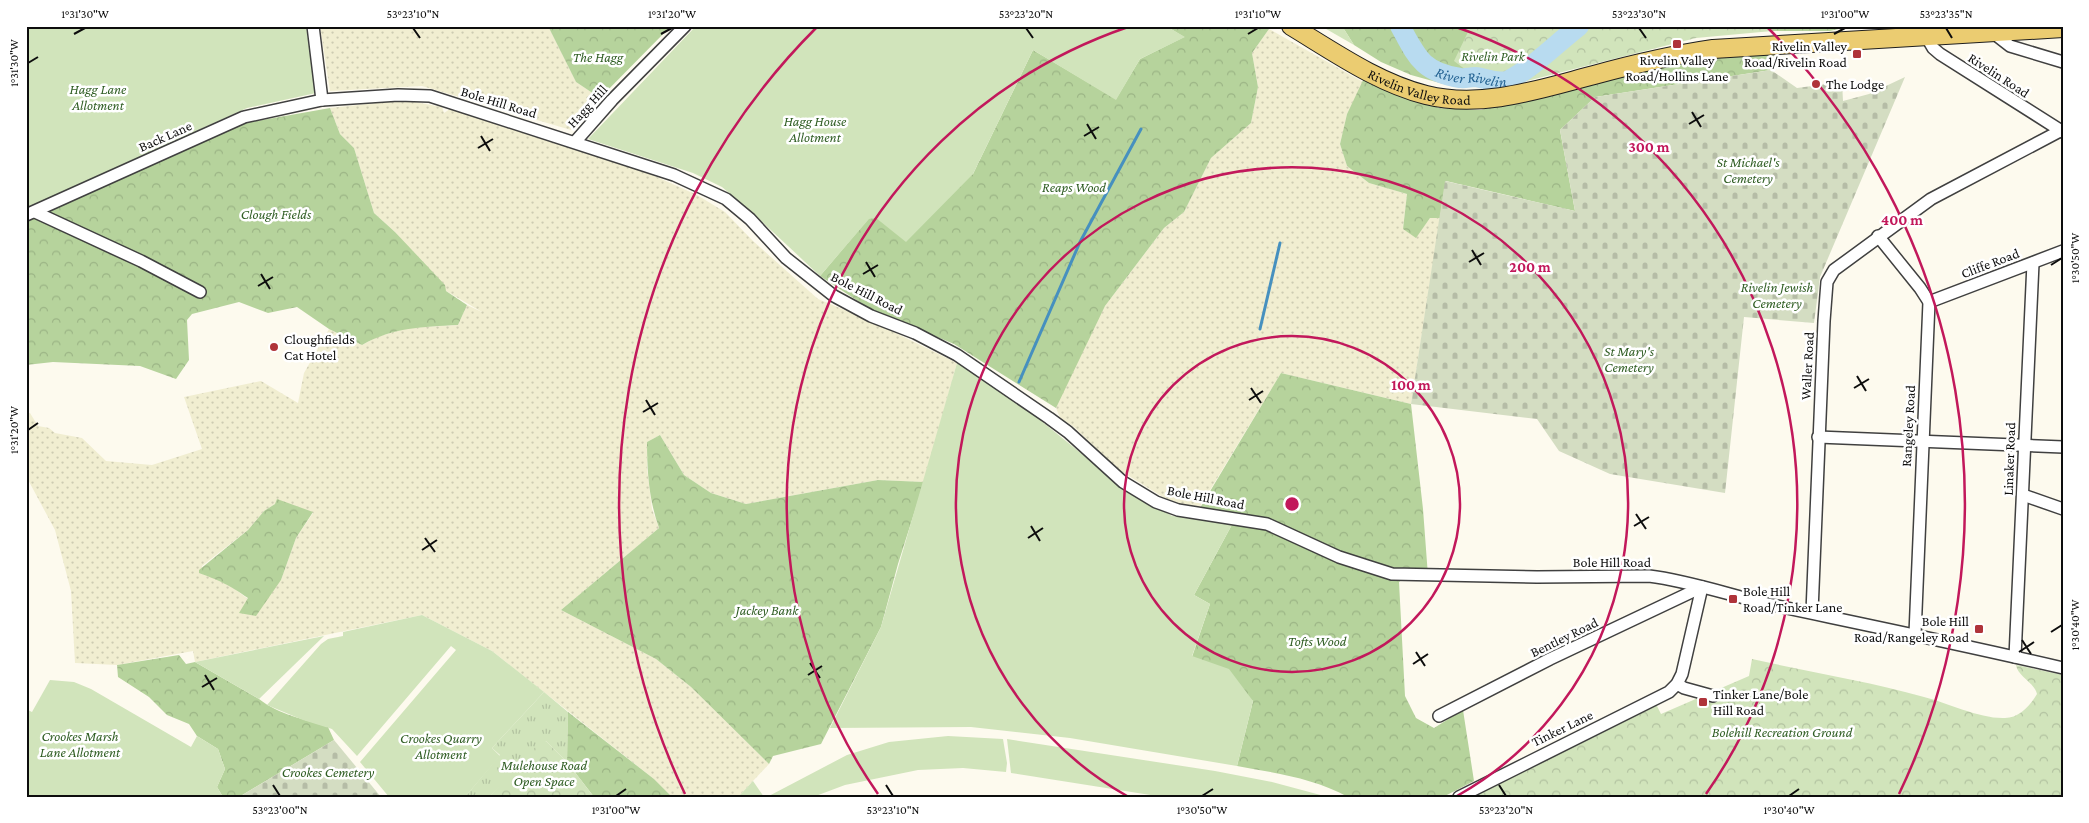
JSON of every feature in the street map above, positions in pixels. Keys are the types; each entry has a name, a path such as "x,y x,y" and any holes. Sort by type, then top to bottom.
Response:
{"main road":[{"name":"Rivelin Valley Road","path":"1292,26 1375,75 1426,95 1448,99 1508,97 1666,56 1713,49 1922,33 2063,28"}],"street":[{"path":"313,26 322,100"},
{"name":"Hagg Hill","path":"575,142 612,100 685,26"},
{"path":"1992,32 2010,46 2063,62"},
{"name":"Rivelin Road","path":"1922,33 1940,54 2061,131"},
{"name":"Bole Hill Road","path":"322,100 398,94 430,96 674,175 726,199 750,219 792,264 834,296 871,316 915,333 956,355 1062,427 1123,482 1156,502 1178,510 1267,524 1339,557 1392,574 1519,577 1650,576 2063,668"},
{"name":"Back Lane","path":"31,214 244,117 295,104 322,100"},
{"name":"Waller Road","path":"1812,612 1818,437 1827,282 1834,270 1878,236 1937,196 2061,131"},
{"path":"31,214 141,261 200,292"},
{"path":"1878,236 1929,302"},
{"name":"Cliffe Road","path":"1929,302 2063,251"},
{"name":"Linaker Road","path":"2015,657 2033,263"},
{"name":"Rangeley Road","path":"1916,634 1922,442 1929,302"},
{"path":"1818,437 2063,447"},
{"path":"2023,494 2063,509"},
{"path":"1702,587 1685,662 1677,684 1684,688 1713,696"},
{"name":"Bentley Road","path":"1439,716 1550,659 1702,587"},
{"name":"Tinker Lane","path":"1459,797 1547,751 1655,700 1669,692 1677,684"}],"shaded area":[{"path":"320,26 548,26 576,82 600,98 571,130 422,86 330,91"},
{"path":"1269,29 1363,82 1347,114 1340,144 1347,166 1369,183 1407,194 1403,229 1416,237 1430,218 1440,218 1411,404 1281,373 1198,510 1171,502 1116,468 1074,427 1060,418 1056,408 1067,373 1105,306 1164,228 1184,212 1211,158 1251,123 1258,87 1252,53"},
{"path":"404,100 442,107 444,113 450,109 637,168 697,195 725,212 753,241 818,299 869,320 957,363 924,482 878,480 746,504 711,493 684,475 660,435 647,442 647,468 652,509 659,528 561,610 656,659 691,687 769,764 738,797 672,797 654,779 492,651 422,615 195,662 193,651 117,665 75,663 71,591 55,530 26,476 26,413 30,413 38,426 49,428 55,433 82,438 106,461 152,465 202,449 184,397 261,381 298,403 304,373 329,329 362,345 377,337 406,328 458,325 467,305 482,312 446,291 395,232 374,213 354,148 340,134 330,108","holes":["275,504 313,513 296,538 281,580 248,599 228,584 215,577 202,574 202,566 248,530 264,511"]}],"green space":[{"name":"Hagg Lane Allotment","path":"26,26 306,26 316,93 247,108 26,208"},
{"name":"The Hagg","path":"548,26 671,26 600,98 576,82"},
{"name":"Hagg House Allotment","path":"696,26 1166,26 1185,37 1140,59 1116,100 1033,50 973,174 906,242 876,218 869,219 820,276 722,187 693,173 588,139"},
{"name":"Reaps Wood","path":"1166,26 1265,26 1269,29 1252,53 1258,87 1251,123 1211,158 1184,212 1164,228 1105,306 1056,408 954,344 870,309 820,276 869,218 876,218 973,174 1033,50 1116,99 1140,59 1184,37"},
{"path":"1321,26 1342,26 1354,45"},
{"path":"1342,26 1461,26 1468,31 1466,70 1478,87 1447,85 1411,75 1381,62 1354,45"},
{"name":"Rivelin Park","path":"1461,26 1769,26 1772,31 1696,38 1515,84 1478,87 1466,70 1454,61 1468,32"},
{"path":"1769,26 1851,26 1830,31 1772,31"},
{"path":"1774,53 1771,70 1595,97 1560,130 1575,211 1446,181 1440,218 1430,218 1416,238 1403,229 1407,194 1369,183 1347,166 1340,144 1347,114 1365,76 1400,93 1439,108 1481,110 1654,68 1715,56"},
{"path":"1771,70 1797,88 1842,82 1843,101 1869,94 1905,77 1820,277 1814,323 1744,317 1725,493 1610,474 1559,451 1537,419 1411,404 1445,181 1575,211 1560,130 1595,97"},
{"name":"Clough Fields","path":"330,108 340,134 354,148 374,213 395,232 445,285 446,291 467,305 458,325 420,327 397,331 362,345 329,329 297,307 268,313 239,302 192,314 187,320 189,360 176,379 140,366 53,362 26,365 26,222 245,123"},
{"path":"957,363 1018,402 1120,485 1172,516 1235,519 1194,595 1210,604 1192,656 1229,669 1253,701 1237,766 1070,738 971,727 830,728 881,627"},
{"name":"Tofts Wood","path":"1281,373 1411,404 1423,509 1428,576 1407,576 1399,582 1405,696 1416,718 1434,728 1463,710 1474,781 1443,797 1348,797 1308,781 1237,766 1253,701 1192,657 1210,604 1194,595 1235,519 1197,513"},
{"name":"Jackey Bank","path":"660,435 684,475 711,493 746,504 878,480 924,482 898,564 881,627 821,744 773,756 769,764 691,687 656,659 561,610 659,528 649,486 647,442"},
{"path":"277,499 313,512 296,538 281,580 256,616 239,613 248,598 225,584 199,573 199,570 248,530 264,511 275,504"},
{"name":"Crookes Quarry Allotment","path":"422,615 492,651 544,692 492,748 500,756 465,797 389,797 360,762 456,650 451,646 357,756 332,729 303,720 267,705 321,644 328,639 343,636 343,632"},
{"path":"324,636 259,699 195,662"},
{"path":"179,655 186,664 195,662 275,709 328,727 334,740 239,797 223,797 217,787 225,769 218,749 197,736 189,724 167,715 149,697 118,677 117,665"},
{"name":"Bolehill Recreation Ground","path":"1752,659 1903,691 1995,718 2005,718 2019,714 2031,703 2037,694 2033,686 2017,669 2016,665 2063,675 2063,797 1470,797 1656,704 1661,714 1749,676"},
{"name":"Crookes Marsh Lane Allotment","path":"50,680 74,682 91,689 191,747 197,736 218,749 225,769 217,787 223,797 26,797 26,709 32,712"},
{"path":"544,692 568,712 567,762 546,741 489,797 465,797 500,755 492,748"},
{"path":"568,712 654,779 672,797 594,797 567,762"},
{"path":"948,736 1003,739 1007,763 1006,772 963,768 918,770 845,785 813,797 767,797 847,755 889,742"},
{"path":"1007,739 1215,771 1272,782 1328,797 1163,797 1011,773"},
{"name":"Crookes Cemetery","path":"334,740 381,797 239,797"},
{"name":"Mulehouse Road Open Space","path":"546,741 567,762 594,797 489,797 539,743"},
{"path":"753,781 764,797 738,797"}],"waterway":[{"name":"River Rivelin","path":"1400,26 1416,54 1437,72 1460,78 1475,77 1501,82 1509,80 1527,69 1579,26"},
{"path":"1019,382 1080,242 1141,129"},
{"path":"1260,329 1280,243"}],"place":[{"name":"Rivelin Valley Road/Hollins Lane","path":"1677,44"},
{"name":"Rivelin Valley Road/Rivelin Road","path":"1857,54"},
{"name":"The Lodge","path":"1816,84"},
{"name":"Cloughfields Cat Hotel","path":"274,347"},
{"name":"Bole Hill Road/Tinker Lane","path":"1733,599"},
{"name":"Bole Hill Road/Rangeley Road","path":"1979,629"},
{"name":"Tinker Lane/Bole Hill Road","path":"1703,702"}],"park label":[{"name":"St Michael's Cemetery","path":"1748,170"},
{"name":"Rivelin Jewish Cemetery","path":"1777,296"},
{"name":"St Mary's Cemetery","path":"1629,360"}]}
